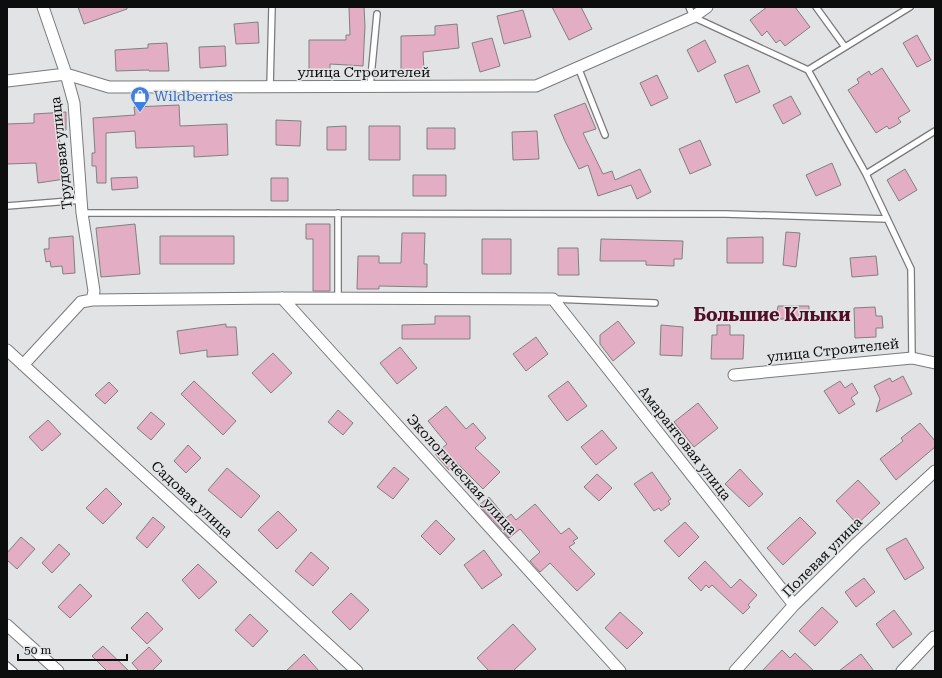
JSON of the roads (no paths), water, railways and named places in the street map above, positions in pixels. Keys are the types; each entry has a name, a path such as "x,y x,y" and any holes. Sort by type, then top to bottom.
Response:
{"street":[{"name":"Трудовая улица","path":"43,7 66,74 74,103 82,214 94,291 92,300"},
{"name":"улица Строителей","path":"7,81 66,74 109,87 536,86 578,68 691,12 707,7"},
{"path":"24,365 81,302 92,300 282,298 553,299"},
{"name":"Экологическая улица","path":"282,298 620,671"},
{"name":"Амарантовая улица","path":"553,299 794,605"},
{"name":"Садовая улица","path":"7,350 357,671"},
{"name":"улица Строителей","path":"734,375 912,358 935,363"},
{"name":"Полевая улица","path":"735,671 794,605 856,543 935,471"},
{"path":"7,625 58,671"},
{"path":"902,671 934,637"}],"lane":[{"path":"270,87 272,7"},
{"path":"816,7 845,47"},
{"path":"808,70 910,7"},
{"path":"691,12 808,70 866,174 911,269 912,358"},
{"path":"370,87 377,14"},
{"path":"578,68 604,135"},
{"path":"866,174 935,131"},
{"path":"7,206 82,200"},
{"path":"338,213 338,298"},
{"path":"82,214 726,214 887,220"},
{"path":"553,299 655,303"},
{"path":"7,665 14,671"}],"place":[{"name":"Wildberries","path":"140,113"}],"district":[{"name":"Большие Клыки","path":"772,314"}]}
